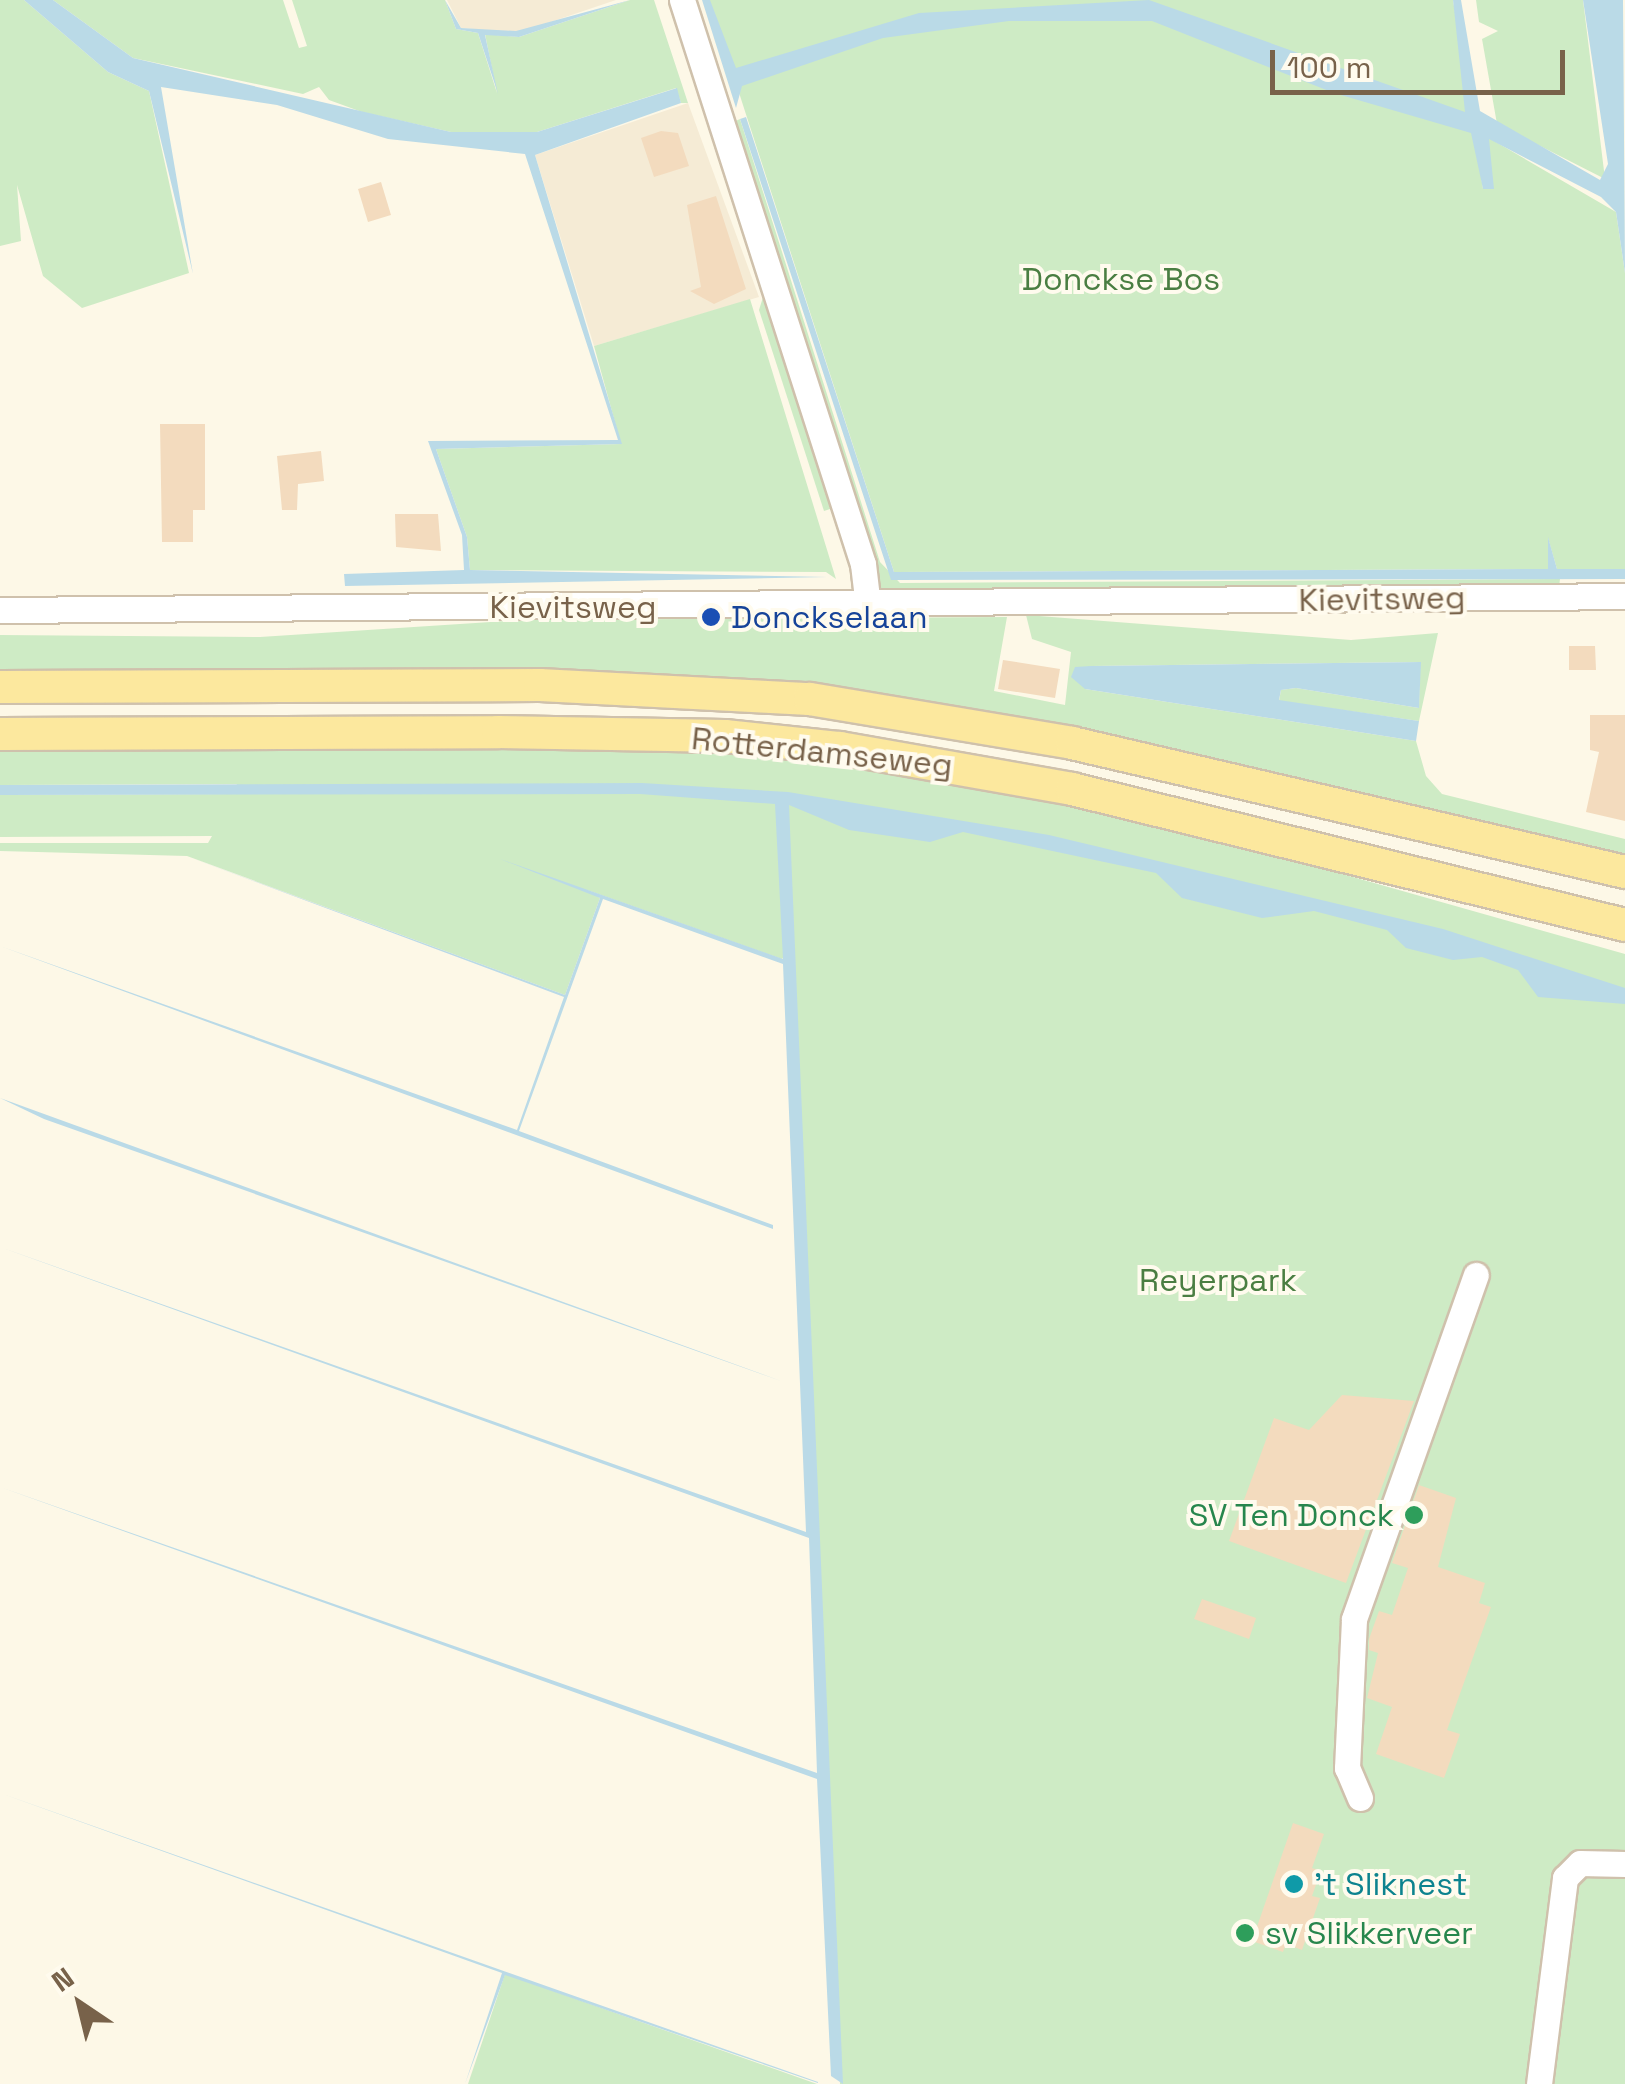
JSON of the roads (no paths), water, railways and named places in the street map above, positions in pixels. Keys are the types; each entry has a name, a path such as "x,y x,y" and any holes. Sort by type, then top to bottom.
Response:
{"main road":[{"name":"Rotterdamseweg","path":"0,688 540,685 810,699 1072,742 1625,872"},
{"name":"Rotterdamseweg","path":"0,734 498,732 725,736 840,748 1072,789 1625,924"}],"street":[{"path":"682,0 862,564 868,606"},
{"name":"Kievitsweg","path":"0,610 868,606 1625,596"},
{"path":"1360,1798 1347,1768 1354,1618 1476,1275"},
{"path":"1539,2084 1565,1878 1580,1862 1625,1864"}],"water":[{"path":"24,0 53,0 133,58 451,132 537,132 677,88 681,103 535,155 622,444 436,449 467,537 470,570 828,577 345,586 344,574 464,570 462,535 428,441 618,440 525,154 388,139 277,105 161,87 193,274 149,91 108,72"},
{"path":"445,0 461,28 516,31 630,0 519,37 485,35 498,94 478,33 456,29"},
{"path":"702,0 710,0 736,68 919,13 1149,0 1465,112 1453,0 1461,0 1480,111 1600,180 1608,164 1583,0 1623,0 1625,273 1616,212 1601,197 1489,139 1494,189 1483,189 1471,133 1334,93 1152,21 1009,21 883,38 742,86 736,108"},
{"path":"746,117 894,572 1548,569 1548,537 1557,569 1625,569 1625,579 891,580 740,119"},
{"path":"1421,662 1419,708 1296,688 1281,690 1279,700 1419,721 1416,741 1085,689 1071,677 1075,667 1091,666"},
{"path":"642,783 788,792 1049,835 1443,929 1625,988 1625,1004 1538,997 1518,970 1482,957 1453,960 1406,948 1387,930 1314,911 1262,918 1182,898 1156,873 963,832 930,842 849,830 789,805 843,2084 831,2076 817,1779 0,1487 817,1773 809,1538 0,1247 806,1532 783,964 603,899 519,1131 773,1225 773,1229 0,946 517,1130 564,997 186,856 565,995 600,898 500,859 783,959 775,804 640,794 0,795 0,785"},
{"path":"0,1098 781,1381 44,1119"},
{"path":"0,1793 818,2083 505,1975 465,2084 502,1973"}],"place":[{"name":"Donckselaan","path":"711,617"},
{"name":"SV Ten Donck","path":"1414,1515"},
{"name":"'t Sliknest","path":"1294,1884"},
{"name":"sv Slikkerveer","path":"1245,1933"}],"park label":[{"name":"Donckse Bos","path":"1121,279"},
{"name":"Reyerpark","path":"1218,1280"}]}
